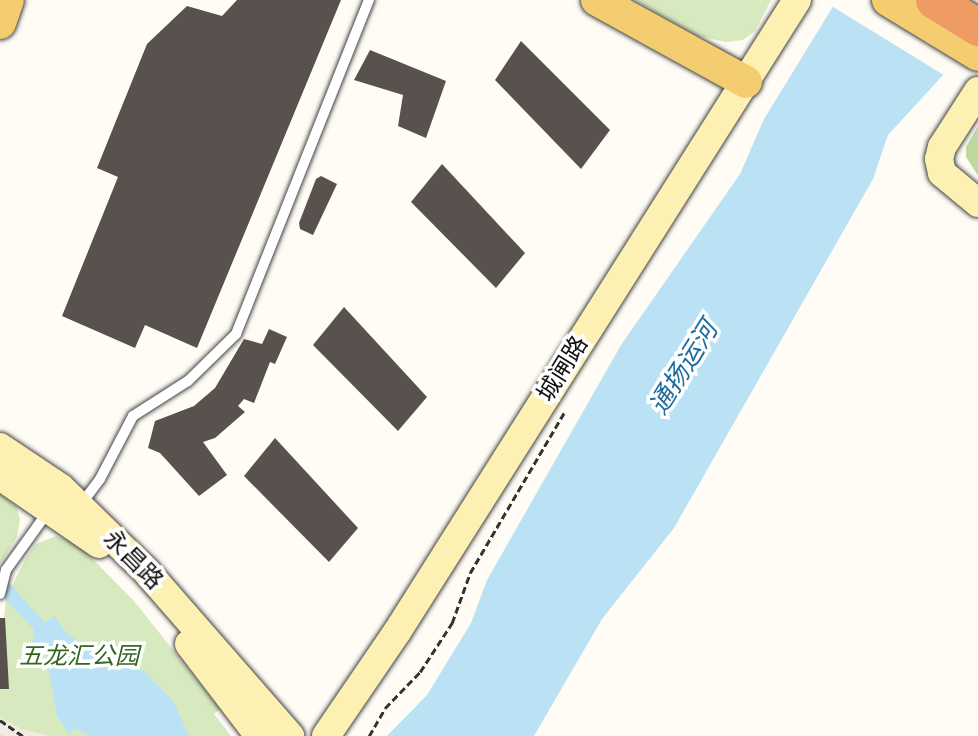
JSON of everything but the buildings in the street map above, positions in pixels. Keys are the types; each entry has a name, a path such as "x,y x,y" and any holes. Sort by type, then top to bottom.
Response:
{"highway":[{"path":"934,0 978,27"},
{"path":"968,0 978,6"}],"main road":[{"path":"0,23 8,0"},
{"path":"597,0 746,82"},
{"path":"888,0 978,55"}],"street":[{"name":"城闸路","path":"326,736 797,0"},
{"path":"978,91 942,147 939,159 942,173 978,203"},
{"name":"永昌路","path":"0,447 61,488 147,572 243,697"},
{"name":"永昌路","path":"0,476 97,542 138,582 243,697"},
{"path":"243,697 259,736"},
{"path":"243,697 290,736"}],"lane":[{"path":"79,506 100,479 133,416 188,381 236,334 369,0"},
{"path":"0,594 6,570 50,509"}],"path":[{"path":"369,736 385,708 420,672 453,623 470,573 567,408"},
{"path":"0,720 23,736"}],"green space":[{"path":"635,0 771,0 755,31 743,40 726,42 698,36"},
{"path":"978,126 978,176 966,157 966,147"},
{"path":"0,494 17,507 20,520 17,537 0,564"},
{"name":"五龙汇公园","path":"56,536 77,543 134,601 220,709 214,714 231,736 0,736 0,618 4,618 6,598 26,558 36,544"}],"shaded area":[{"path":"0,717 21,729 49,736 4,736 0,734"}],"water":[{"name":"通扬运河","path":"837,0 978,0 945,73 888,135 873,179 674,528 602,619 534,736 387,736 427,695 471,623 487,580 621,345 740,174 764,119"},
{"path":"0,573 45,623 54,616 67,633 86,647 144,671 174,702 189,736 89,736 74,728 69,735 57,716 46,656 32,647 34,630 0,593"}],"pier":[{"path":"833,0 978,0 978,24 947,77 830,5"}]}
